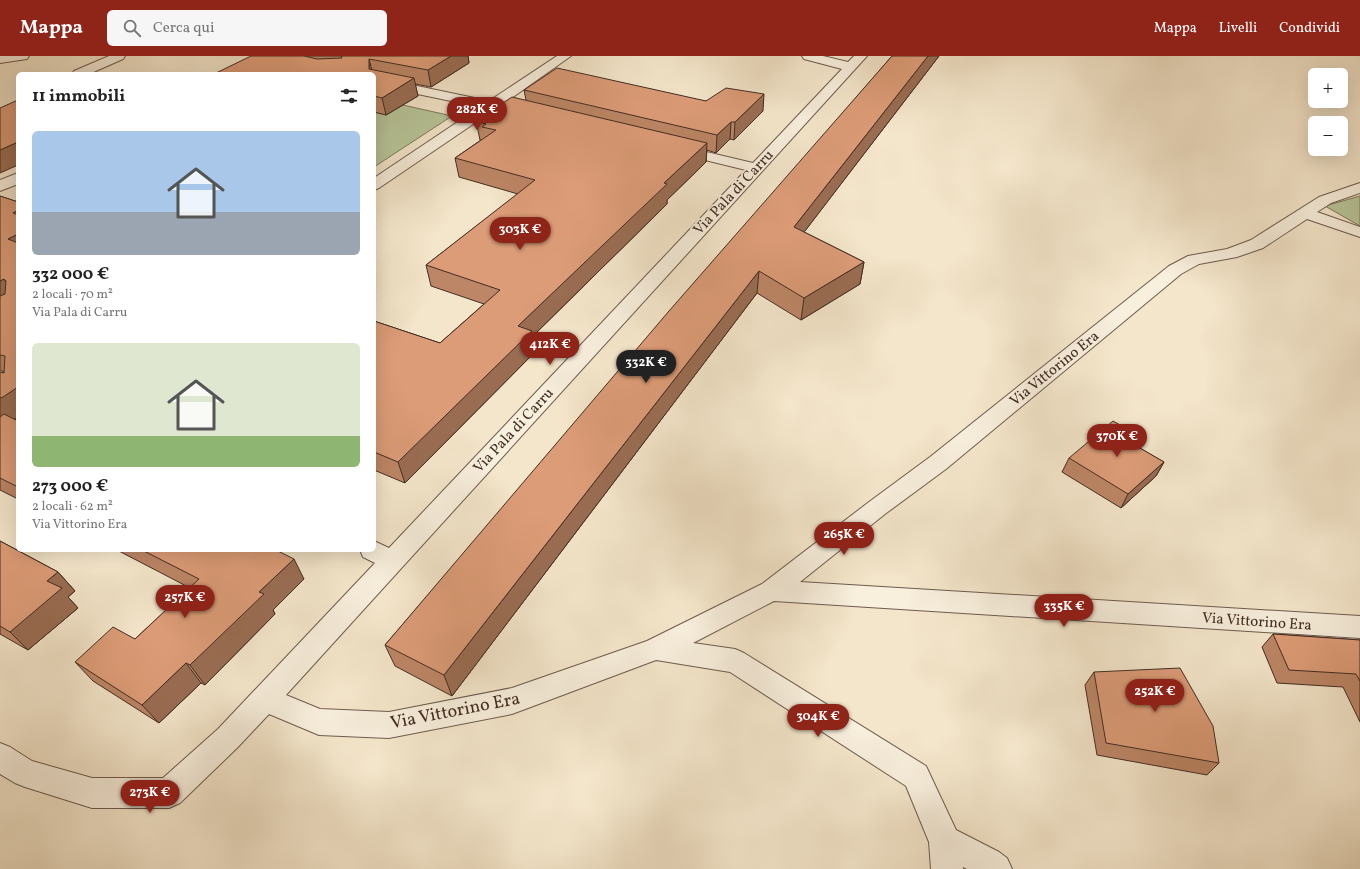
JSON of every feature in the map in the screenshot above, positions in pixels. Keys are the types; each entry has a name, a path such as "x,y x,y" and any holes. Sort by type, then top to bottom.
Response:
{"street":[{"path":"0,59 23,56"},
{"path":"83,72 119,56"},
{"path":"376,184 565,56"},
{"path":"808,56 856,61"},
{"name":"Via Pala di Carru","path":"264,699 382,555 756,168 856,61"},
{"path":"376,81 493,105 542,117"},
{"path":"662,146 756,168"},
{"path":"0,186 16,179"},
{"name":"Via Vittorino Era","path":"264,699 319,722 389,725 512,701 656,649 771,591 877,508 938,463 1175,270 1194,260 1231,253 1257,244 1325,200 1360,188"},
{"path":"1305,213 1360,232"},
{"name":"Via Vittorino Era","path":"771,591 1360,627"},
{"path":"656,649 735,660 916,776 946,855 988,863 996,869"},
{"path":"0,757 25,773 92,793 169,793 228,738 264,699"}],"green space":[{"path":"403,105 452,116 376,166 376,112 386,115"},
{"path":"1360,196 1360,226 1325,206"}],"building":[{"path":"251,56 304,56 317,59 342,58 341,56 451,56 428,70 369,59 369,69 414,78 382,98 376,96 376,72 218,72"},
{"path":"892,56 928,56 794,227 864,262 804,298 759,271 444,675 385,645 669,311"},
{"path":"557,68 706,101 726,88 764,94 735,122 731,122 717,135 524,90"},
{"path":"512,97 707,143 664,183 667,184 518,326 532,331 398,462 376,453 376,322 440,343 500,290 426,265 535,180 455,158 496,130 482,127 486,124 476,121"},
{"path":"16,101 16,143 0,150 0,108"},
{"path":"0,196 16,201 16,211 13,213 16,214 16,235 8,239 16,242 16,388 0,398 0,372 4,373 5,356 0,355 0,296 5,294 6,281 4,279 0,281"},
{"path":"4,414 16,420 16,486 0,478 0,417"},
{"path":"1113,421 1141,437 1133,444 1164,462 1128,494 1069,458"},
{"path":"0,541 16,550 16,552 21,552 58,572 47,581 62,588 10,632 0,626"},
{"path":"146,552 280,552 294,559 259,592 264,594 190,665 186,663 142,705 75,662 113,627 135,639 199,579"},
{"path":"1273,634 1360,640 1360,681 1356,674 1289,670"},
{"path":"1180,668 1213,726 1219,763 1106,743 1094,672"}]}
